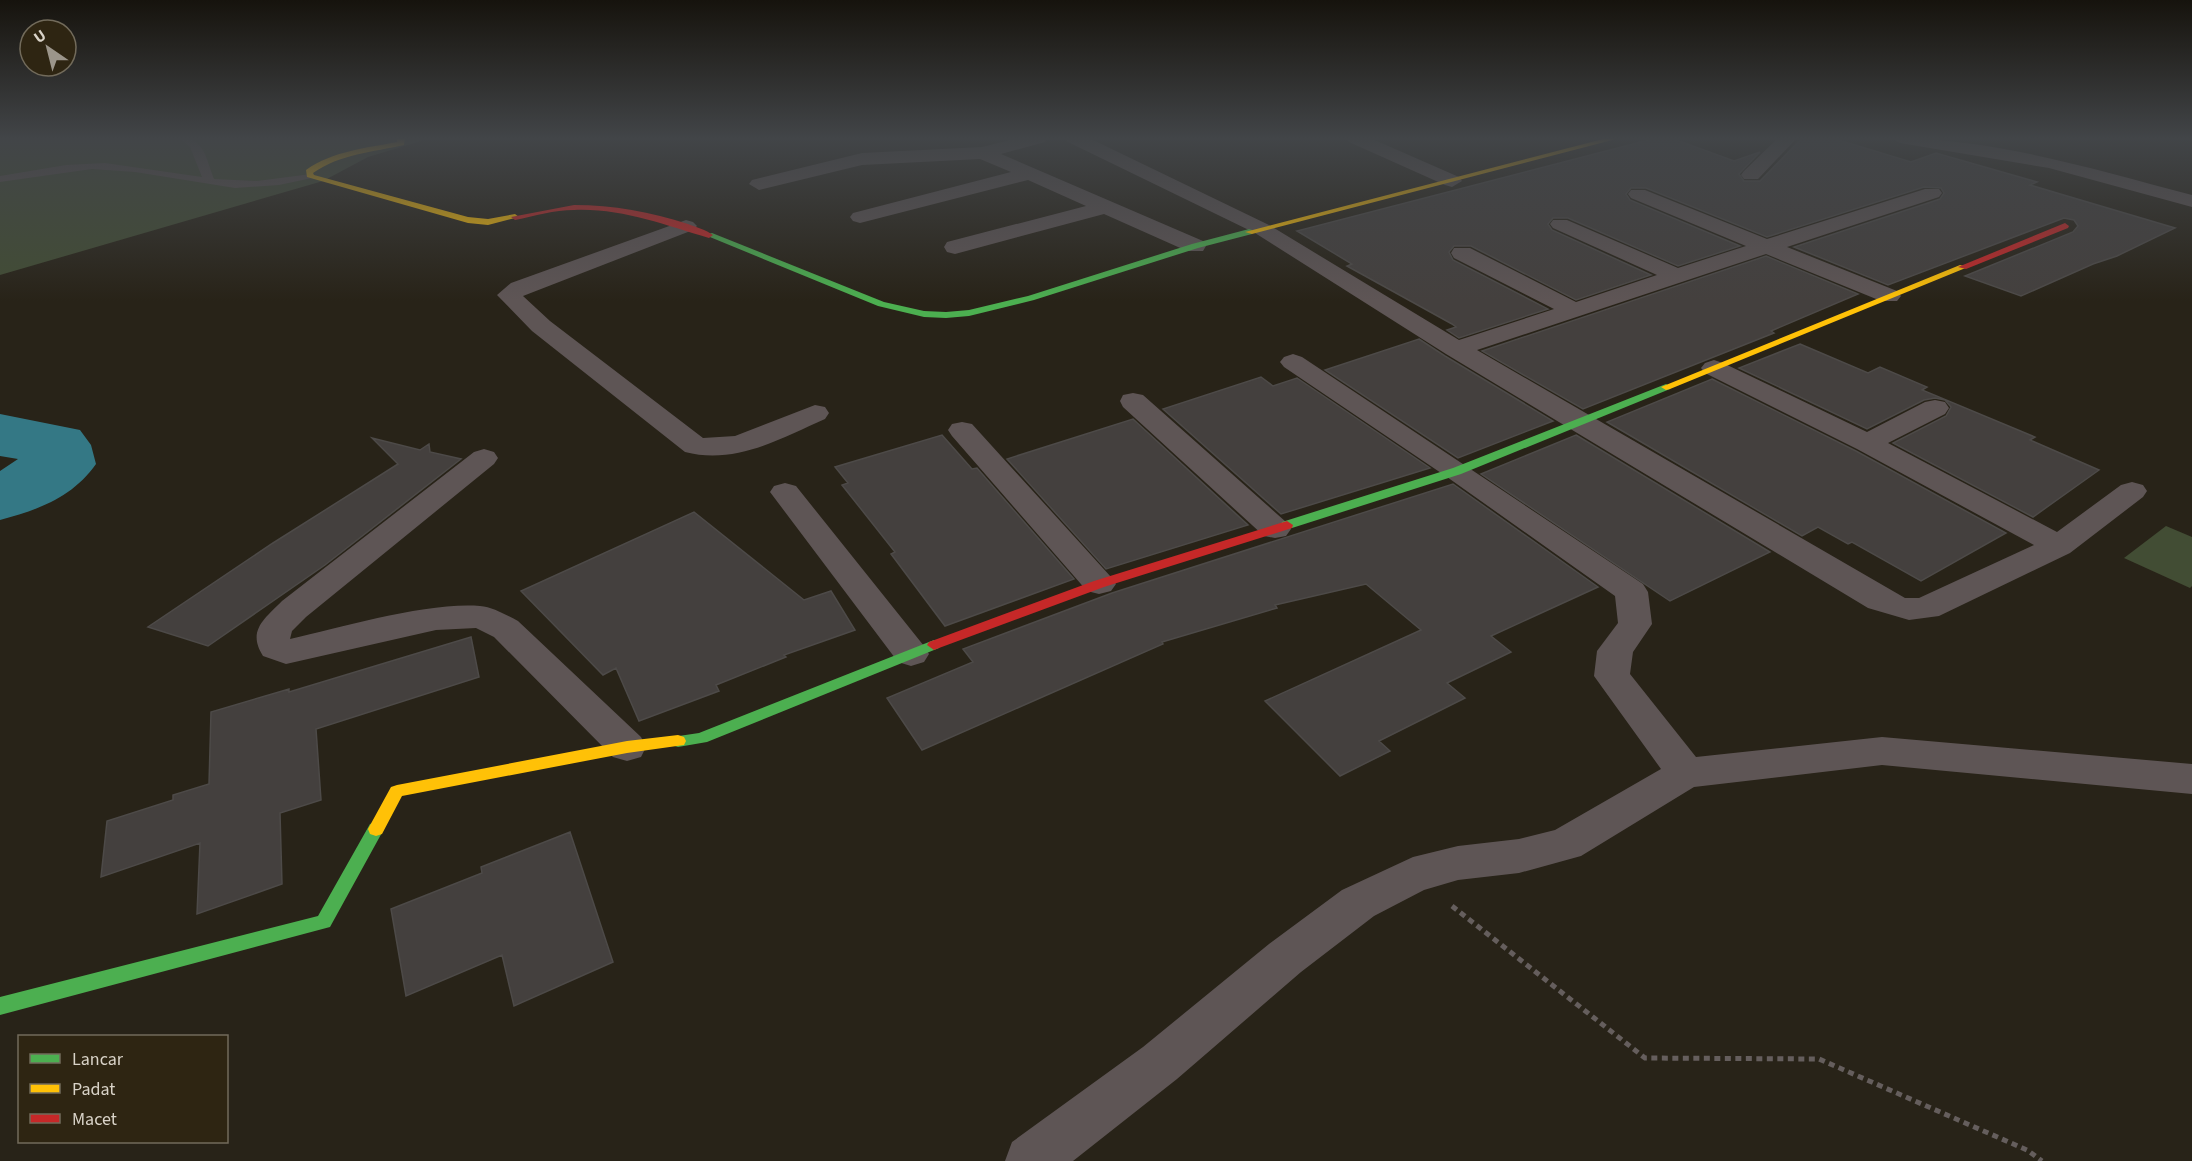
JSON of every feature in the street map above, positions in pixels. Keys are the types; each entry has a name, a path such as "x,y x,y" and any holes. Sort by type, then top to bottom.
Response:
{"street":[{"path":"366,192 468,220 496,222 556,208 610,208 646,214 686,226 881,304 924,314 946,315 969,314 1031,298 1195,246 1407,192"},
{"path":"860,217 956,192"},
{"path":"1072,192 1195,246"},
{"path":"1187,192 1262,228 1455,349 1880,600 1902,610 1927,609 2059,546 2133,490"},
{"path":"2160,192 2192,201"},
{"path":"1455,349 1576,311 1765,244 1932,193"},
{"path":"1638,194 1889,296"},
{"path":"955,248 1105,207"},
{"path":"1560,224 1675,275"},
{"path":"686,226 519,288 509,296 541,326 695,446 711,450 733,448 815,413"},
{"path":"0,1006 324,922 397,791 627,747 701,738 911,654 1099,584 1457,471 2065,226"},
{"path":"1462,253 1576,311"},
{"path":"1293,362 1457,471 1631,592 1635,624 1616,651 1612,676 1686,773"},
{"path":"1714,368 1867,443 2059,546"},
{"path":"1133,401 1275,529"},
{"path":"1867,443 1935,408"},
{"path":"962,430 1099,584"},
{"path":"484,458 294,609 276,627 272,641 275,648 286,652 436,619 481,617 506,629 627,747"},
{"path":"785,492 911,654"},
{"path":"1031,1161 1160,1063 1294,951 1358,903 1413,875 1458,863 1519,856 1566,844 1686,773 1882,751 2192,779"}],"path":[{"path":"1413,875 1645,1058 1819,1059 2027,1150 2042,1161"}],"green space":[{"path":"0,192 285,192 0,275"},
{"path":"2166,526 2192,537 2192,586 2190,588 2124,558"}],"building":[{"path":"1447,192 1628,192 1626,194 1630,200 1740,246 1678,266 1568,218 1553,218 1548,224 1552,230 1651,275 1576,300 1471,246 1454,246 1449,252 1453,260 1548,309 1459,338 1447,330 1456,327 1452,324 1347,266 1352,264 1297,231"},
{"path":"1656,192 1908,192 1767,237"},
{"path":"2054,192 2175,228 2117,256 2093,264 2021,296 1965,276 2073,232 2078,226 2074,220 2064,218 1888,285 1794,247 1940,199 1944,193"},
{"path":"1766,256 1858,294 1771,331 1774,333 1583,409 1482,351"},
{"path":"1419,339 1553,421 1458,458 1325,370"},
{"path":"1800,344 1868,373 1880,367 1927,387 1922,390 2035,437 2030,440 2099,470 2033,517 1893,443 1946,416 1951,407 1945,400 1935,398 1924,400 1867,429 1739,368"},
{"path":"1261,377 1273,386 1297,378 1430,468 1281,514 1163,409"},
{"path":"1712,379 1856,451 2006,533 1921,581 1852,542 1848,544 1818,527 1802,536 1607,422"},
{"path":"1133,419 1248,525 1106,569 1007,459"},
{"path":"942,435 972,469 977,468 1074,579 945,626 891,554 895,552 842,485 848,483 835,467"},
{"path":"1576,435 1770,552 1670,601 1481,474"},
{"path":"372,438 420,450 429,444 430,452 461,459 325,565 208,646 148,627 273,543 398,464"},
{"path":"1453,484 1598,587 1491,636 1511,652 1447,683 1465,698 1379,741 1390,751 1340,776 1265,701 1421,630 1366,584 1275,605 1277,608 1162,642 1163,644 922,750 887,698 973,662 963,649 1112,593"},
{"path":"694,512 804,600 831,591 855,630 784,655 786,657 716,685 719,691 639,721 616,668 603,675 521,591"},
{"path":"471,637 479,677 316,729 321,800 280,813 282,884 197,914 200,843 101,877 107,821 173,800 173,795 209,784 211,712 289,689 289,692"},
{"path":"570,832 613,962 514,1006 502,955 406,996 391,909 482,873 481,867"}],"waterway":[{"path":"0,435 55,445 60,464 21,490 0,497"}],"traffic: fast":[{"path":"709,235 881,304 924,314 946,315 969,313 1031,298 1195,246 1249,232"},
{"path":"1287,525 1457,471 1666,387"},
{"path":"678,741 701,738 934,645"},
{"path":"0,1006 324,922 376,829"}],"traffic: slow":[{"path":"366,192 468,220 488,222 515,217"},
{"path":"1249,232 1404,192"},
{"path":"1666,387 1963,267"},
{"path":"376,829 397,791 627,747 678,741"}],"traffic: jam":[{"path":"515,217 574,207 592,207 660,218 709,235"},
{"path":"1963,267 2065,226"},
{"path":"934,645 1099,584 1287,525"}]}
